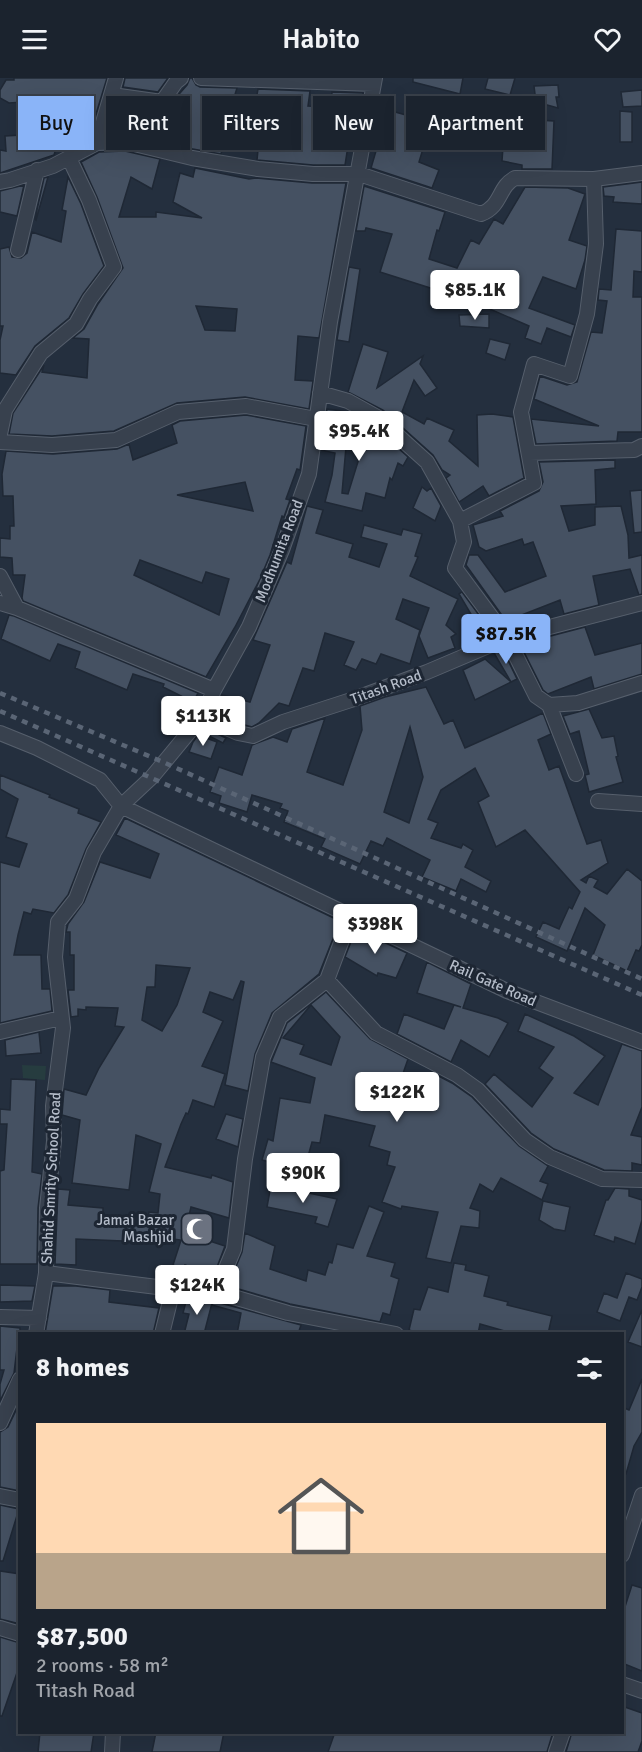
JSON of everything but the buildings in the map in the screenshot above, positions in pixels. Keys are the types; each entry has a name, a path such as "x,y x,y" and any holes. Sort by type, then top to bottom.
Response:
{"street":[{"path":"97,143 116,78"},
{"path":"112,95 162,102 181,78"},
{"path":"201,78 375,81"},
{"name":"Modhumita Road","path":"121,806 152,777 202,717 214,690 249,627 282,550 309,474 330,322 375,81"},
{"path":"0,182 69,158 97,143 126,142 192,158 258,169 313,174 358,174 481,214 495,205 507,183 515,178 594,179 642,173"},
{"path":"0,434 5,410 41,353 76,324 90,298 114,267 89,200 69,158"},
{"path":"18,250 37,170"},
{"path":"460,521 534,483 521,412 534,364 570,376 587,314 596,243 594,179"},
{"path":"320,393 348,401 377,417 427,462 460,521 464,542 455,568 507,638 536,696 549,705 576,774"},
{"path":"0,442 52,445 116,440 178,412 246,406 316,419"},
{"path":"529,453 634,450 642,446"},
{"path":"0,576 17,608"},
{"path":"0,603 214,690"},
{"name":"Titash Road","path":"202,717 238,733 253,736 283,722 427,672 507,638 642,603"},
{"path":"549,705 578,703 642,683"},
{"path":"0,733 37,748 100,780 121,806"},
{"path":"598,801 642,804"},
{"name":"Rail Gate Road","path":"121,806 507,991 642,1042"},
{"name":"Shahid Smrity School Road","path":"121,806 94,852 76,899 58,922 55,957 63,1028 53,1106 54,1141 47,1208 46,1273 173,1289 206,1289 288,1312 386,1332"},
{"path":"206,1289 219,1285 234,1249 245,1159 263,1057 280,1017 327,980 351,915"},
{"path":"327,980 376,1033 457,1075 478,1090 525,1140 550,1157 602,1179 642,1180"},
{"path":"0,1032 61,1018"},
{"path":"36,1332 46,1273"},
{"path":"162,1332 173,1289"},
{"path":"0,1317 39,1318"},
{"path":"0,1423 18,1383"},
{"path":"624,1549 642,1495"},
{"path":"0,1496 18,1500"},
{"path":"0,1629 18,1634"},
{"path":"624,1685 642,1691"},
{"path":"112,1752 113,1734"},
{"path":"556,1752 562,1734"}],"green space":[{"path":"22,1065 46,1066 45,1080 23,1078"}],"railway":[{"path":"0,693 163,762 642,979"},
{"path":"0,711 642,995"}],"place":[{"name":"Jamai Bazar Mashjid","path":"197,1229"}]}
